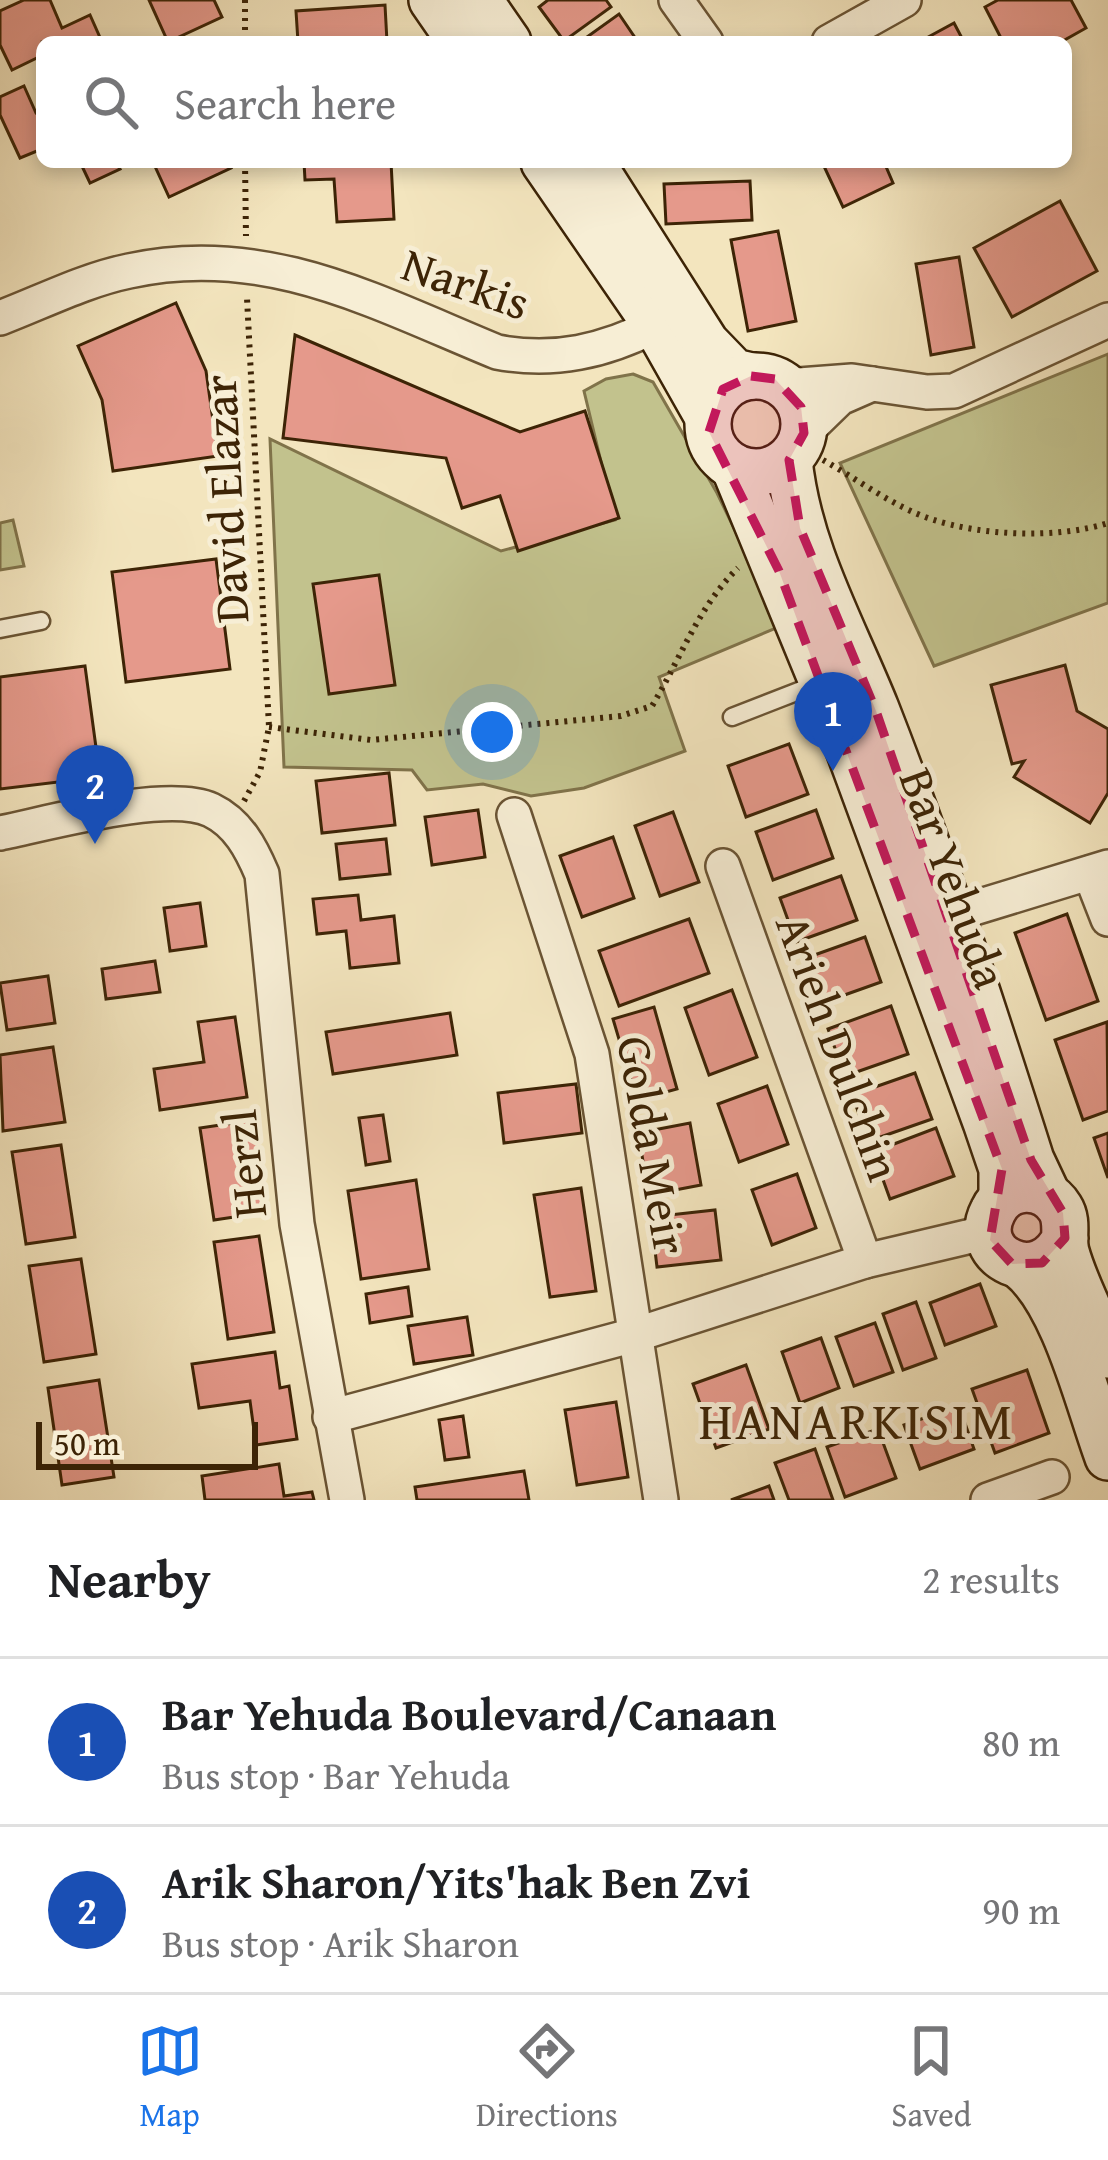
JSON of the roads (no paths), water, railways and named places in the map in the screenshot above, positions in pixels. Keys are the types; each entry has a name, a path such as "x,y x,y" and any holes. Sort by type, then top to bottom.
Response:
{"street":[{"path":"432,0 457,36"},
{"path":"479,0 504,36"},
{"path":"676,0 702,36"},
{"path":"840,36 904,0"},
{"path":"548,168 656,325 709,417 713,446 734,466 762,472 797,446 840,398 874,384"},
{"path":"595,168 706,343 734,371 768,381 801,407 797,446"},
{"name":"Narkis","path":"0,318 124,271 178,263 246,263 323,281 497,352 524,357 592,351 656,325"},
{"path":"709,417 723,389 768,381 954,391 1108,320"},
{"name":"Bar Yehuda","path":"797,446 800,528 876,710 950,914 1030,1160 1047,1194"},
{"name":"Bar Yehuda","path":"734,466 823,682 986,1122 1002,1169 995,1215"},
{"name":"Herzl","path":"0,833 176,803 208,809 232,824 250,846 262,874 298,1224 347,1500"},
{"name":"Golda Meir","path":"514,815 592,1054 661,1500"},
{"name":"Arieh Dulchin","path":"723,866 865,1261"},
{"path":"950,914 1099,870 1108,919"},
{"path":"329,1417 638,1334 865,1261 995,1215 1023,1189 1047,1194 1064,1213 1076,1283 1108,1355"},
{"path":"995,1215 999,1254 1032,1275 1057,1318 1108,1457"},
{"path":"1020,1266 1052,1258 1065,1238"},
{"path":"988,1500 1052,1477"}],"lane":[{"path":"0,629 41,622"},
{"path":"732,717 823,682"}],"place":[{"name":"Bar Yehuda Boulevard/Canaan","path":"833,771"},
{"name":"Arik Sharon/Yits'hak Ben Zvi","path":"95,844"}],"district":[{"name":"HANARKISIM","path":"857,1421"}]}
